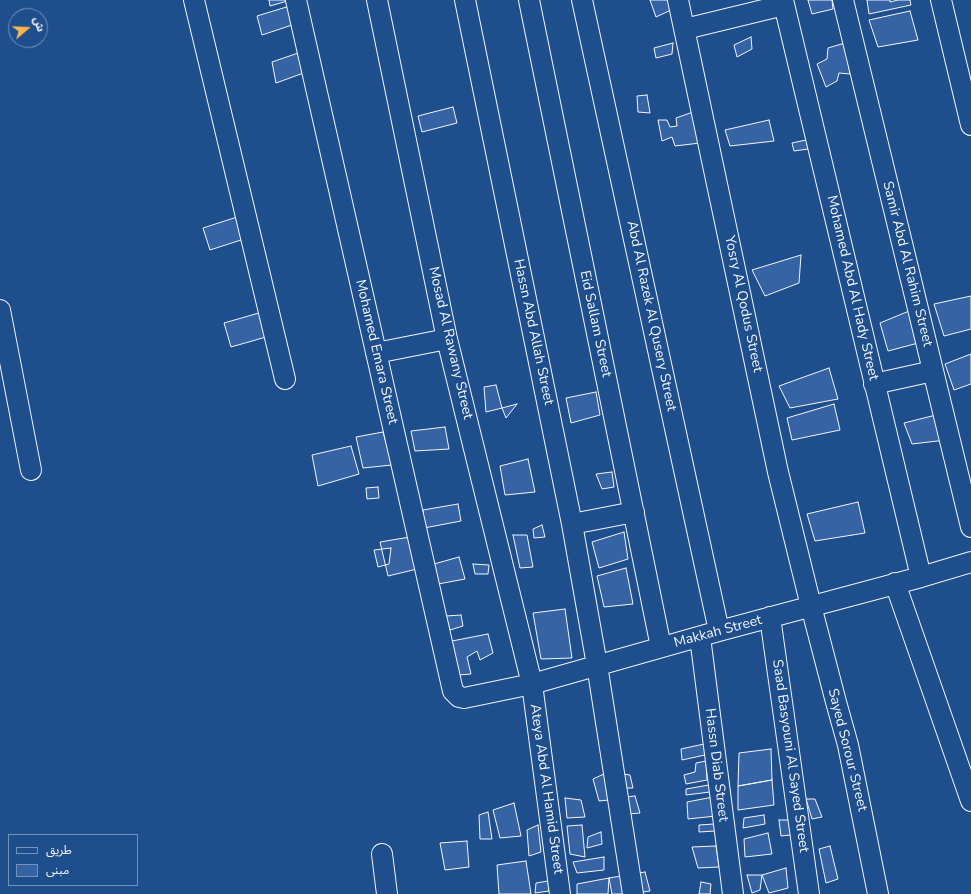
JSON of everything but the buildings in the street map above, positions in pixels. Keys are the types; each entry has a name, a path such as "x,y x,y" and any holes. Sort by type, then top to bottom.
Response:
{"street":[{"path":"194,0 285,379"},
{"name":"Mohamed Emara Street","path":"296,0 453,691 460,697 464,698"},
{"name":"Mosad Al Rawany Street","path":"377,0 448,339 532,684"},
{"name":"Hassn Abd Allah Street","path":"465,0 572,524 597,665 632,894"},
{"name":"Eid Sallam Street","path":"529,0 661,647"},
{"name":"Abd Al Razek Al Qusery Street","path":"582,0 719,631"},
{"name":"Yosry Al Qodus Street","path":"678,0 778,472 811,606"},
{"name":"Samir Abd Al Rahim Street","path":"843,0 971,527"},
{"path":"941,0 971,125"},
{"path":"684,29 784,2"},
{"name":"Mohamed Abd Al Hady Street","path":"784,2 921,577"},
{"path":"0,310 31,470"},
{"path":"376,353 448,339"},
{"path":"874,384 933,371"},
{"path":"572,524 634,512"},
{"name":"Makkah Street","path":"464,698 532,684 971,562"},
{"path":"894,584 971,801"},
{"name":"Sayed Sorour Street","path":"811,606 848,745 878,894"},
{"name":"Saad Basyouni Al Sayed Street","path":"770,617 809,894"},
{"name":"Hassn Diab Street","path":"700,637 733,894"},
{"name":"Ateya Abd Al Hamid Street","path":"532,684 560,894"},
{"path":"382,854 387,894"}]}
